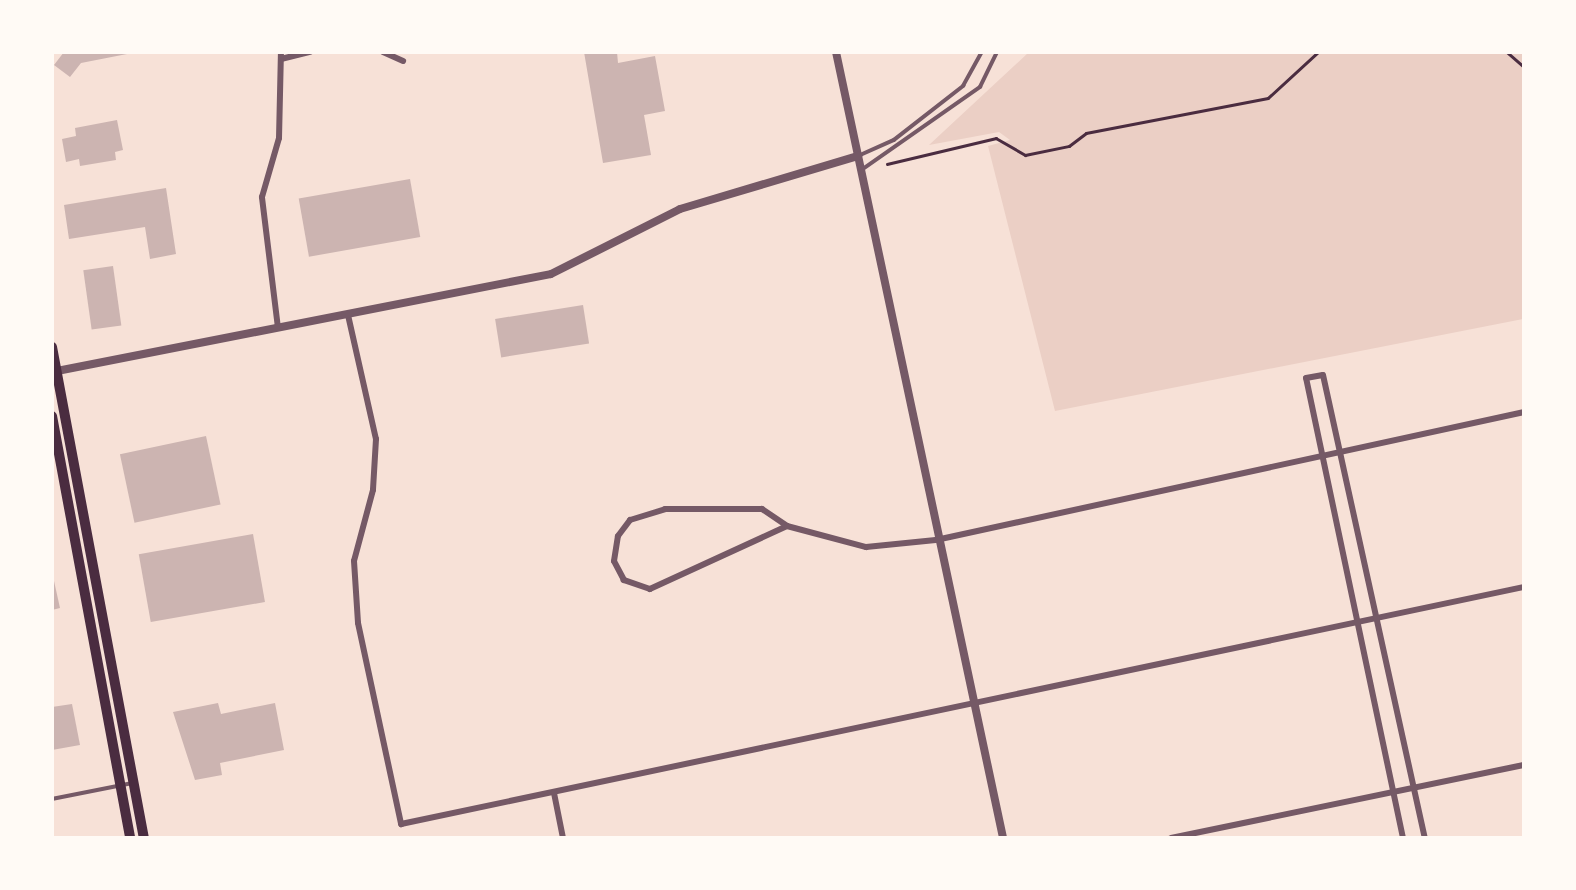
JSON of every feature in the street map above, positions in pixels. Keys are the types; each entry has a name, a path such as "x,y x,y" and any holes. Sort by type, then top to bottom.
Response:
{"main road":[{"path":"52,347 144,838"},
{"path":"52,416 130,838"}],"street":[{"path":"278,328 262,197 279,138 281,55 310,52"},
{"path":"383,52 403,61"},
{"path":"836,52 936,540 1003,838"},
{"path":"55,372 551,274 680,209 858,156"},
{"path":"348,315 376,439 373,490 354,561 358,623 401,824 1524,587"},
{"path":"1403,838 1320,457 1306,378 1322,375 1425,838"},
{"path":"787,526 650,589 624,580 614,561 618,536 630,520 665,509 750,507 787,526 866,547 936,540 1524,412"},
{"path":"1171,838 1524,765"},
{"path":"554,793 563,838"}],"lane":[{"path":"858,156 894,140 963,86 982,52"},
{"path":"861,170 979,87 997,52"},
{"path":"52,799 135,783"},
{"path":"82,838 89,838"}],"path":[{"path":"861,170 996,138 1025,155 1069,146 1086,133 1268,99 1318,52"},
{"path":"1507,52 1524,67"}],"shaded area":[{"path":"1028,53 1523,53 1523,319 1055,411 988,146 1010,140 999,132 929,145"}],"building":[{"path":"64,52 127,54 81,63 70,77 54,65"},
{"path":"584,52 617,52 618,63 655,56 665,111 644,115 651,155 603,163"},
{"path":"117,120 123,150 115,152 116,160 80,166 79,159 66,162 62,139 76,136 75,128"},
{"path":"410,179 420,237 309,257 299,199"},
{"path":"166,188 176,254 150,259 145,227 69,239 64,205"},
{"path":"113,266 121,325 92,330 83,270"},
{"path":"583,305 589,344 501,357 495,319"},
{"path":"206,436 221,504 134,523 120,454"},
{"path":"253,534 265,602 151,622 139,554"},
{"path":"52,572 60,608 52,610"},
{"path":"218,703 221,714 275,703 284,750 220,763 222,775 195,780 173,712"},
{"path":"72,704 80,745 52,750 52,707"}]}
